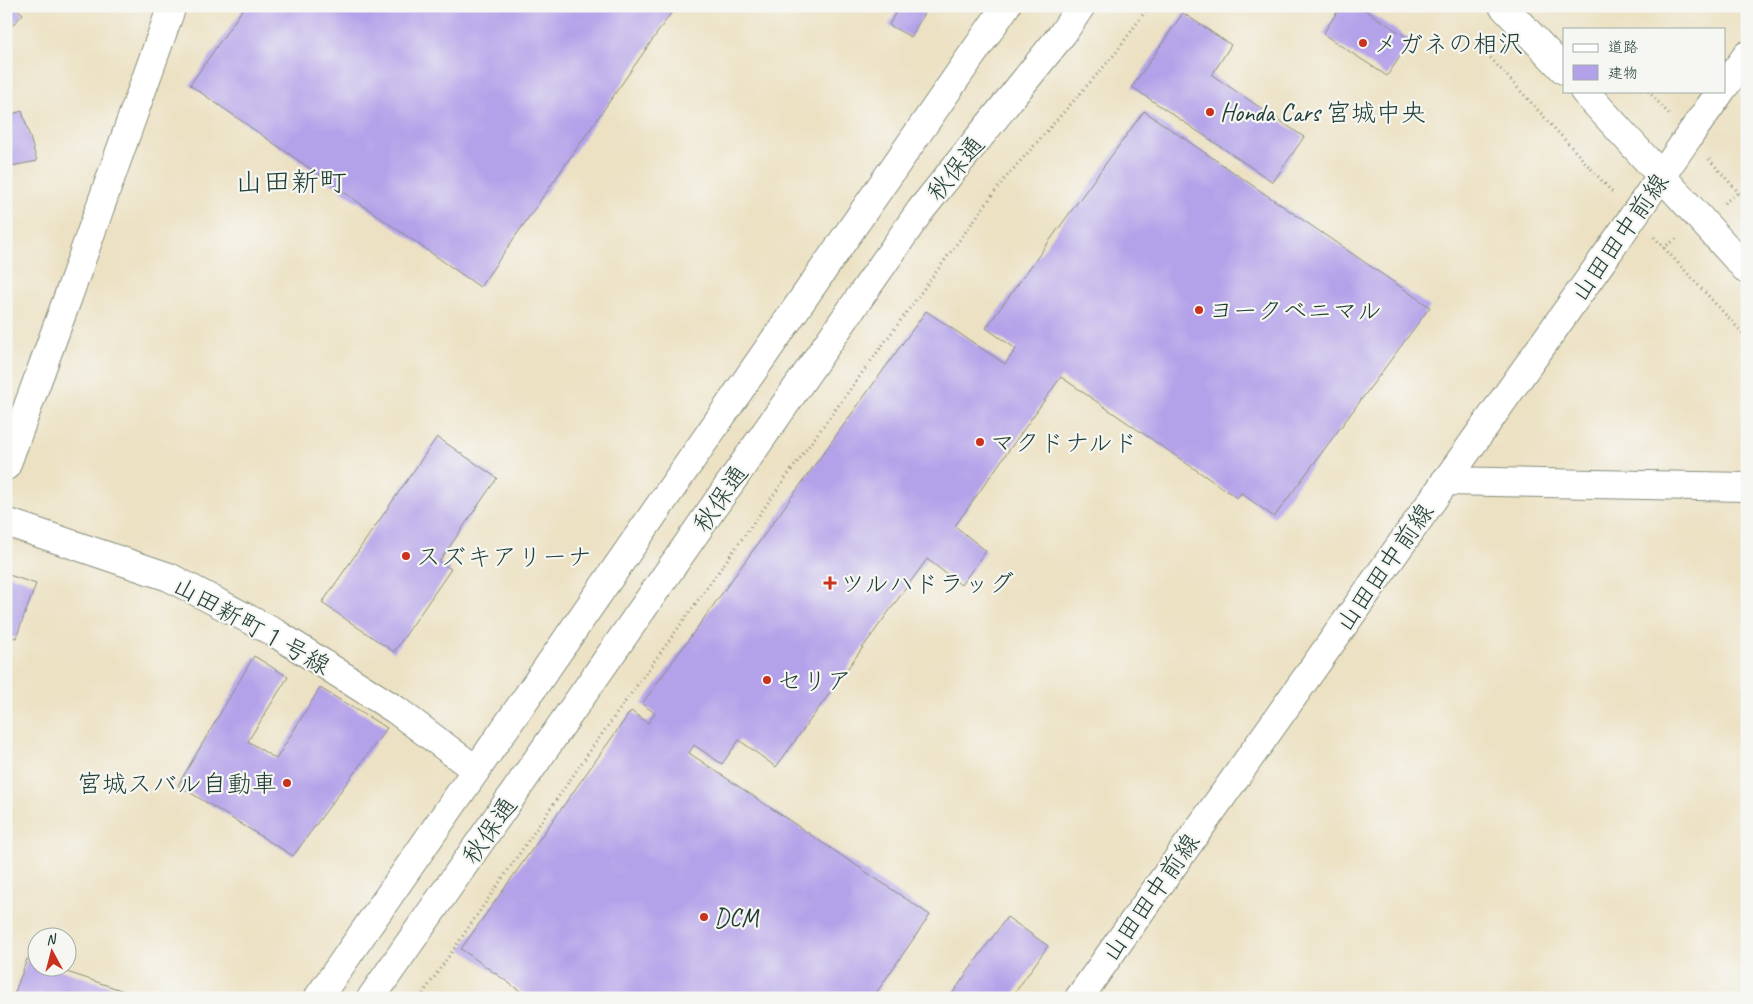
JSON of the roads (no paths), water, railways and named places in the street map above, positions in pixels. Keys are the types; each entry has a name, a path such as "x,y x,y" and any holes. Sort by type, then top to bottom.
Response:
{"main road":[{"path":"6,466 172,6"},
{"name":"秋保通","path":"318,998 1006,6"},
{"name":"秋保通","path":"371,998 920,211 1082,6"},
{"path":"1503,6 1563,69"},
{"path":"1726,84 1747,55"},
{"path":"1585,92 1747,270"},
{"name":"山田田中前線","path":"1079,998 1662,177 1682,128 1720,92"},
{"path":"1445,481 1747,487"},
{"name":"山田新町１号線","path":"6,522 169,577 272,631 396,710 476,770"}],"place":[{"name":"メガネの相沢","path":"1363,43"},
{"name":"Honda Cars 宮城中央","path":"1210,112"},
{"name":"ヨークベニマル","path":"1199,310"},
{"name":"マクドナルド","path":"980,442"},
{"name":"スズキアリーナ","path":"406,556"},
{"name":"ツルハドラッグ","path":"830,583"},
{"name":"セリア","path":"767,680"},
{"name":"宮城スバル自動車","path":"287,783"},
{"name":"DCM","path":"704,917"}],"district":[{"name":"山田新町","path":"291,181"}]}
